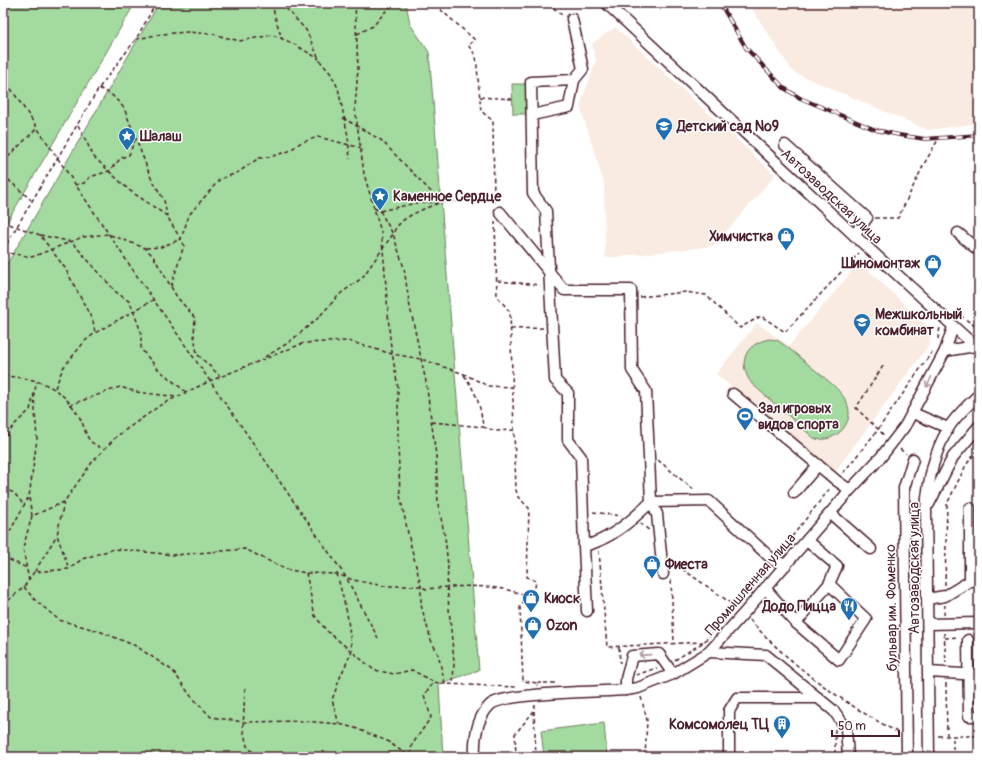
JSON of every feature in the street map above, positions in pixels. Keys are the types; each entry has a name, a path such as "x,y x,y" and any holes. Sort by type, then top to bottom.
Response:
{"street":[{"name":"Автозаводская улица","path":"606,3 977,348"},
{"path":"532,115 569,107 574,80 584,68 572,20"},
{"path":"574,80 531,82 533,193 546,211 549,271 552,293 552,328 555,380 568,393 568,440 581,457 587,611"},
{"path":"785,145 868,218 854,235"},
{"path":"497,212 564,290 631,290 632,370 646,391 651,502 657,514 659,539 668,572"},
{"path":"958,233 979,251"},
{"name":"Промышленная улица","path":"475,754 477,727 483,713 491,704 514,697 638,688 674,674 709,652 850,490 881,457 913,413 941,349 953,327"},
{"path":"941,349 977,348"},
{"path":"733,394 837,481 850,490"},
{"name":"Автозаводская улица","path":"929,757 930,736 926,510 928,483 936,455 948,428 979,394"},
{"path":"913,413 948,428"},
{"path":"926,510 953,457 979,426"},
{"name":"бульвар им. Фоменко","path":"907,757 904,488 912,459"},
{"path":"794,493 818,465"},
{"path":"584,546 598,543 634,518 651,502 709,501 773,560 786,565"},
{"path":"927,599 945,596 975,581 970,508"},
{"path":"830,513 871,549"},
{"path":"796,623 829,584 837,566 807,540"},
{"path":"765,588 796,623 839,660 866,619 829,584"},
{"path":"928,624 979,623"},
{"path":"968,640 969,716 979,716"},
{"path":"709,652 766,655 834,711 846,728 848,757"},
{"path":"626,690 626,679 632,656 659,654 674,674"},
{"path":"929,672 979,675"},
{"path":"729,757 729,711 737,698 818,698"},
{"path":"475,754 484,757"}],"path":[{"path":"156,3 136,39 99,88 58,160 32,200 3,251 32,257 51,248 83,237 108,234 145,248 153,256 172,287 194,318 194,335 198,354 220,376"},
{"path":"274,3 274,14 282,39"},
{"path":"281,3 306,30 319,59 332,74 338,88 350,159"},
{"path":"355,3 358,68 355,108 359,128 364,174 381,232 385,296 398,388 400,495 421,586 421,605 431,640 438,654 445,684"},
{"path":"357,34 373,26 393,3"},
{"path":"437,3 442,11 475,40 468,45 476,56 481,111 493,121 494,198 497,212 497,296 510,312 516,490 518,497 529,508 527,577 536,581 535,587 520,607 523,681 537,683 538,696 534,711 536,757"},
{"path":"548,3 554,9 572,20"},
{"path":"136,39 162,34 187,32 213,34 239,41 273,35 319,59"},
{"path":"3,76 108,234 346,577 378,638"},
{"path":"99,88 113,96 124,108 151,178 164,200 167,216 184,245 172,287"},
{"path":"480,97 512,99"},
{"path":"343,118 381,140 442,202"},
{"path":"78,125 94,157 129,190 167,216"},
{"path":"3,162 37,128"},
{"path":"75,185 84,183 90,177 109,171 121,158 129,155 136,136"},
{"path":"145,248 161,247 181,238 189,215 220,179 237,173 259,158 270,157 289,151 300,143 318,137 361,148"},
{"path":"868,218 898,218 924,164 939,138"},
{"path":"3,175 32,200"},
{"path":"380,211 416,203 494,198"},
{"path":"260,360 288,343 317,319 340,294 362,278 383,250 396,226 418,211 442,202"},
{"path":"374,208 380,211 393,234 404,268 432,422 436,455 438,504 445,537 448,566 447,587 454,662 453,684"},
{"path":"3,222 16,228 40,235 72,242 116,292 130,302 141,332 141,349 158,369 186,392"},
{"path":"40,235 65,268 93,321 95,333"},
{"path":"631,298 686,292 706,294 740,328 761,316 785,332 860,252"},
{"path":"498,281 528,284"},
{"path":"55,388 63,368 85,341 95,333 121,320 134,310 154,300"},
{"path":"938,340 940,326"},
{"path":"511,328 552,328"},
{"path":"3,605 29,581 57,535 64,502 93,461 117,436 162,404 220,376 304,343 348,341 392,354 421,359 464,374 488,386 513,387"},
{"path":"670,663 704,642 736,606 941,349"},
{"path":"883,366 856,408 877,431 912,459"},
{"path":"464,374 476,392 482,409 483,427"},
{"path":"3,376 38,381 55,388 80,419 85,435 96,446 105,449"},
{"path":"3,442 14,424 30,410 38,381"},
{"path":"70,405 120,387 137,392 177,397"},
{"path":"29,581 23,548 32,516 29,497 37,439 34,395"},
{"path":"432,422 483,427 496,431 514,430"},
{"path":"946,735 944,624 947,504 966,465 979,448"},
{"path":"656,458 696,492"},
{"path":"3,488 14,492 25,505"},
{"path":"3,544 29,497"},
{"path":"32,516 64,502"},
{"path":"583,511 614,515"},
{"path":"634,518 659,539"},
{"path":"57,535 69,569"},
{"path":"598,543 607,647 704,642"},
{"path":"34,572 69,569 82,559 114,549 175,555 244,549 285,569 306,573 337,574 384,586 421,586 426,589 447,587 510,589 523,595"},
{"path":"3,557 27,568"},
{"path":"674,643 668,572 670,560 736,606 765,637 788,658 843,699 896,732 907,736"},
{"path":"306,573 315,616 327,631 374,670 394,674 412,670 434,682 445,684 516,687"},
{"path":"337,574 348,613 352,651 332,700 339,724"},
{"path":"24,587 34,599 59,620 99,631 136,646 173,671 190,695 211,717 243,722 304,720 339,724 387,741 410,757 412,746 431,717 424,695 434,682"},
{"path":"626,679 662,666"},
{"path":"245,688 243,729 247,746 257,757"},
{"path":"638,688 647,720 645,757"},
{"path":"516,757 516,734 534,711"},
{"path":"834,726 835,757"},
{"path":"930,736 979,736"},
{"path":"953,737 953,757"}],"shaded area":[{"path":"748,3 979,3 979,123 928,130 793,72"},
{"name":"Детский сад №9","path":"615,27 775,175 714,246 605,258 604,183 580,106 596,61 592,44"},
{"path":"860,262 931,330 929,345 834,473 716,374 757,323 789,346"}],"green space":[{"path":"3,3 135,3 3,229"},
{"path":"159,3 406,3 410,24 429,52 479,670 439,684 443,757 3,757 3,271"},
{"path":"512,84 527,84 527,114 513,114"},
{"path":"769,339 777,340 787,347 836,388 842,395 847,403 849,411 848,420 843,429 837,434 826,439 815,439 752,384 747,377 745,369 744,362 746,356 754,345"},
{"path":"604,723 607,757 544,757 541,731"}],"railway":[{"path":"720,3 746,48 784,88 800,98 876,130 899,135 925,139 979,135"}],"place":[{"name":"Детский сад №9","path":"664,141"},
{"name":"Шалаш","path":"127,151"},
{"name":"Каменное Сердце","path":"380,211"},
{"name":"Химчистка","path":"786,251"},
{"name":"Шиномонтаж","path":"933,278"},
{"name":"Межшкольный комбинат","path":"862,337"},
{"name":"Зал игровых видов спорта","path":"745,431"},
{"name":"Фиеста","path":"652,579"},
{"name":"Киоск","path":"531,613"},
{"name":"Додо Пицца","path":"849,621"},
{"name":"Ozon","path":"533,640"},
{"name":"Комсомолец ТЦ","path":"782,739"}]}
